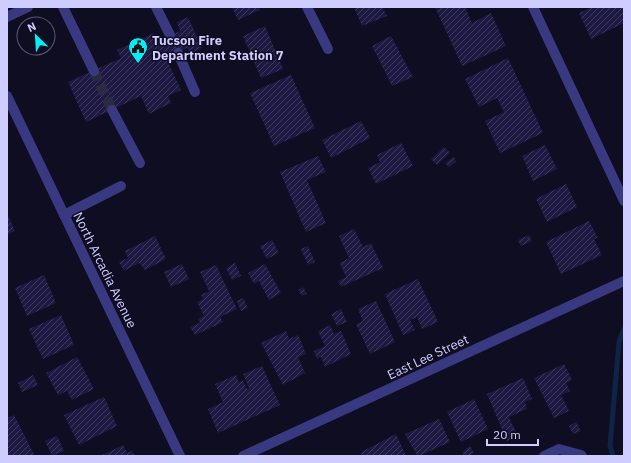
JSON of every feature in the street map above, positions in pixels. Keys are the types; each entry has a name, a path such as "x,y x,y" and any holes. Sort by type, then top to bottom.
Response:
{"street":[{"path":"7,17 28,7"},
{"path":"63,7 94,71"},
{"path":"156,7 170,35"},
{"path":"307,7 328,49"},
{"path":"533,7 624,201"},
{"path":"178,53 195,92"},
{"name":"North Arcadia Avenue","path":"7,96 180,456"},
{"path":"112,110 140,163"},
{"path":"64,215 121,186"},
{"name":"East Lee Street","path":"243,456 624,281"},
{"path":"544,456 559,449 582,456"}],"building":[{"path":"232,7 259,7 260,10 238,20"},
{"path":"354,7 382,7 387,16 362,26"},
{"path":"435,7 465,7 472,23 491,13 506,46 462,66"},
{"path":"592,7 624,7 624,23 591,39 579,13"},
{"name":"Tucson Fire Department Station 7","path":"188,17 202,48 189,54 187,48 166,58 181,90 168,96 171,103 149,114 141,96 86,122 68,82 121,58 117,50 154,33 158,41 180,31 177,22"},
{"path":"265,26 283,69 261,78 243,36"},
{"path":"391,36 413,77 392,86 372,46"},
{"path":"508,58 543,133 500,153 485,121 504,112 497,98 479,107 465,79"},
{"path":"291,75 315,128 274,146 250,93"},
{"path":"361,121 370,138 331,158 322,140"},
{"path":"401,143 413,166 376,184 368,168 380,162 377,155"},
{"path":"545,145 557,169 533,181 522,156"},
{"path":"444,147 450,153 437,165 431,159"},
{"path":"318,156 326,172 307,180 326,223 306,232 280,172"},
{"path":"454,157 456,162 449,167 445,163"},
{"path":"566,184 577,207 547,222 536,199"},
{"path":"7,213 15,231 7,235"},
{"path":"589,221 598,238 594,239 602,255 561,274 546,242"},
{"path":"354,229 363,247 371,243 383,268 341,287 338,281 346,277 340,263 349,258 339,236"},
{"path":"529,235 532,241 521,246 518,240"},
{"path":"155,236 166,259 145,270 139,263 124,271 119,262 128,258 125,251"},
{"path":"272,240 279,253 267,259 260,246"},
{"path":"308,246 315,262 308,265 301,249"},
{"path":"235,263 241,276 232,280 226,268"},
{"path":"182,264 189,279 171,287 164,272"},
{"path":"265,264 281,293 269,300 259,281 254,284 248,273"},
{"path":"216,265 237,309 220,317 223,322 195,335 190,327 200,323 198,319 204,316 197,302 203,299 201,295 209,291 200,272"},
{"path":"44,275 56,303 27,316 15,288"},
{"path":"418,279 438,322 422,329 417,317 410,320 415,330 403,335 385,294"},
{"path":"303,287 307,294 302,296 298,290"},
{"path":"243,298 248,308 241,311 237,301"},
{"path":"376,301 395,342 370,354 356,324 363,321 358,309"},
{"path":"341,309 347,322 337,326 331,314"},
{"path":"61,315 74,345 43,359 29,329"},
{"path":"330,325 334,334 341,331 351,354 325,367 321,357 317,359 314,351 325,346 318,331"},
{"path":"286,331 289,339 298,335 306,354 298,357 305,373 283,385 261,343"},
{"path":"77,357 94,389 72,400 67,391 58,395 46,373"},
{"path":"564,364 572,380 566,383 570,391 561,395 569,411 554,418 534,378"},
{"path":"262,366 280,405 218,433 208,409 223,402 215,384 236,375 239,382 243,380 247,389 249,388 243,374"},
{"path":"33,375 38,385 22,392 18,383"},
{"path":"523,378 532,399 525,402 527,409 509,417 518,436 507,441 487,394"},
{"path":"104,397 117,426 79,445 64,415"},
{"path":"474,399 488,429 461,442 447,412"},
{"path":"14,415 34,454 31,456 7,456 7,418"},
{"path":"439,419 450,442 417,456 405,434"},
{"path":"576,422 581,431 573,434 569,426"},
{"path":"396,434 406,456 362,456 361,452"},
{"path":"57,436 64,451 52,456 45,441"},
{"path":"123,445 127,453 132,451 135,456 100,456"},
{"path":"470,446 474,453 469,456 464,456 462,452"}],"waterway":[{"path":"613,456 610,446 619,342 624,329"}],"tunnel":[{"path":"94,71 112,110"}],"place":[{"name":"Tucson Fire Department Station 7","path":"138,64"}]}
